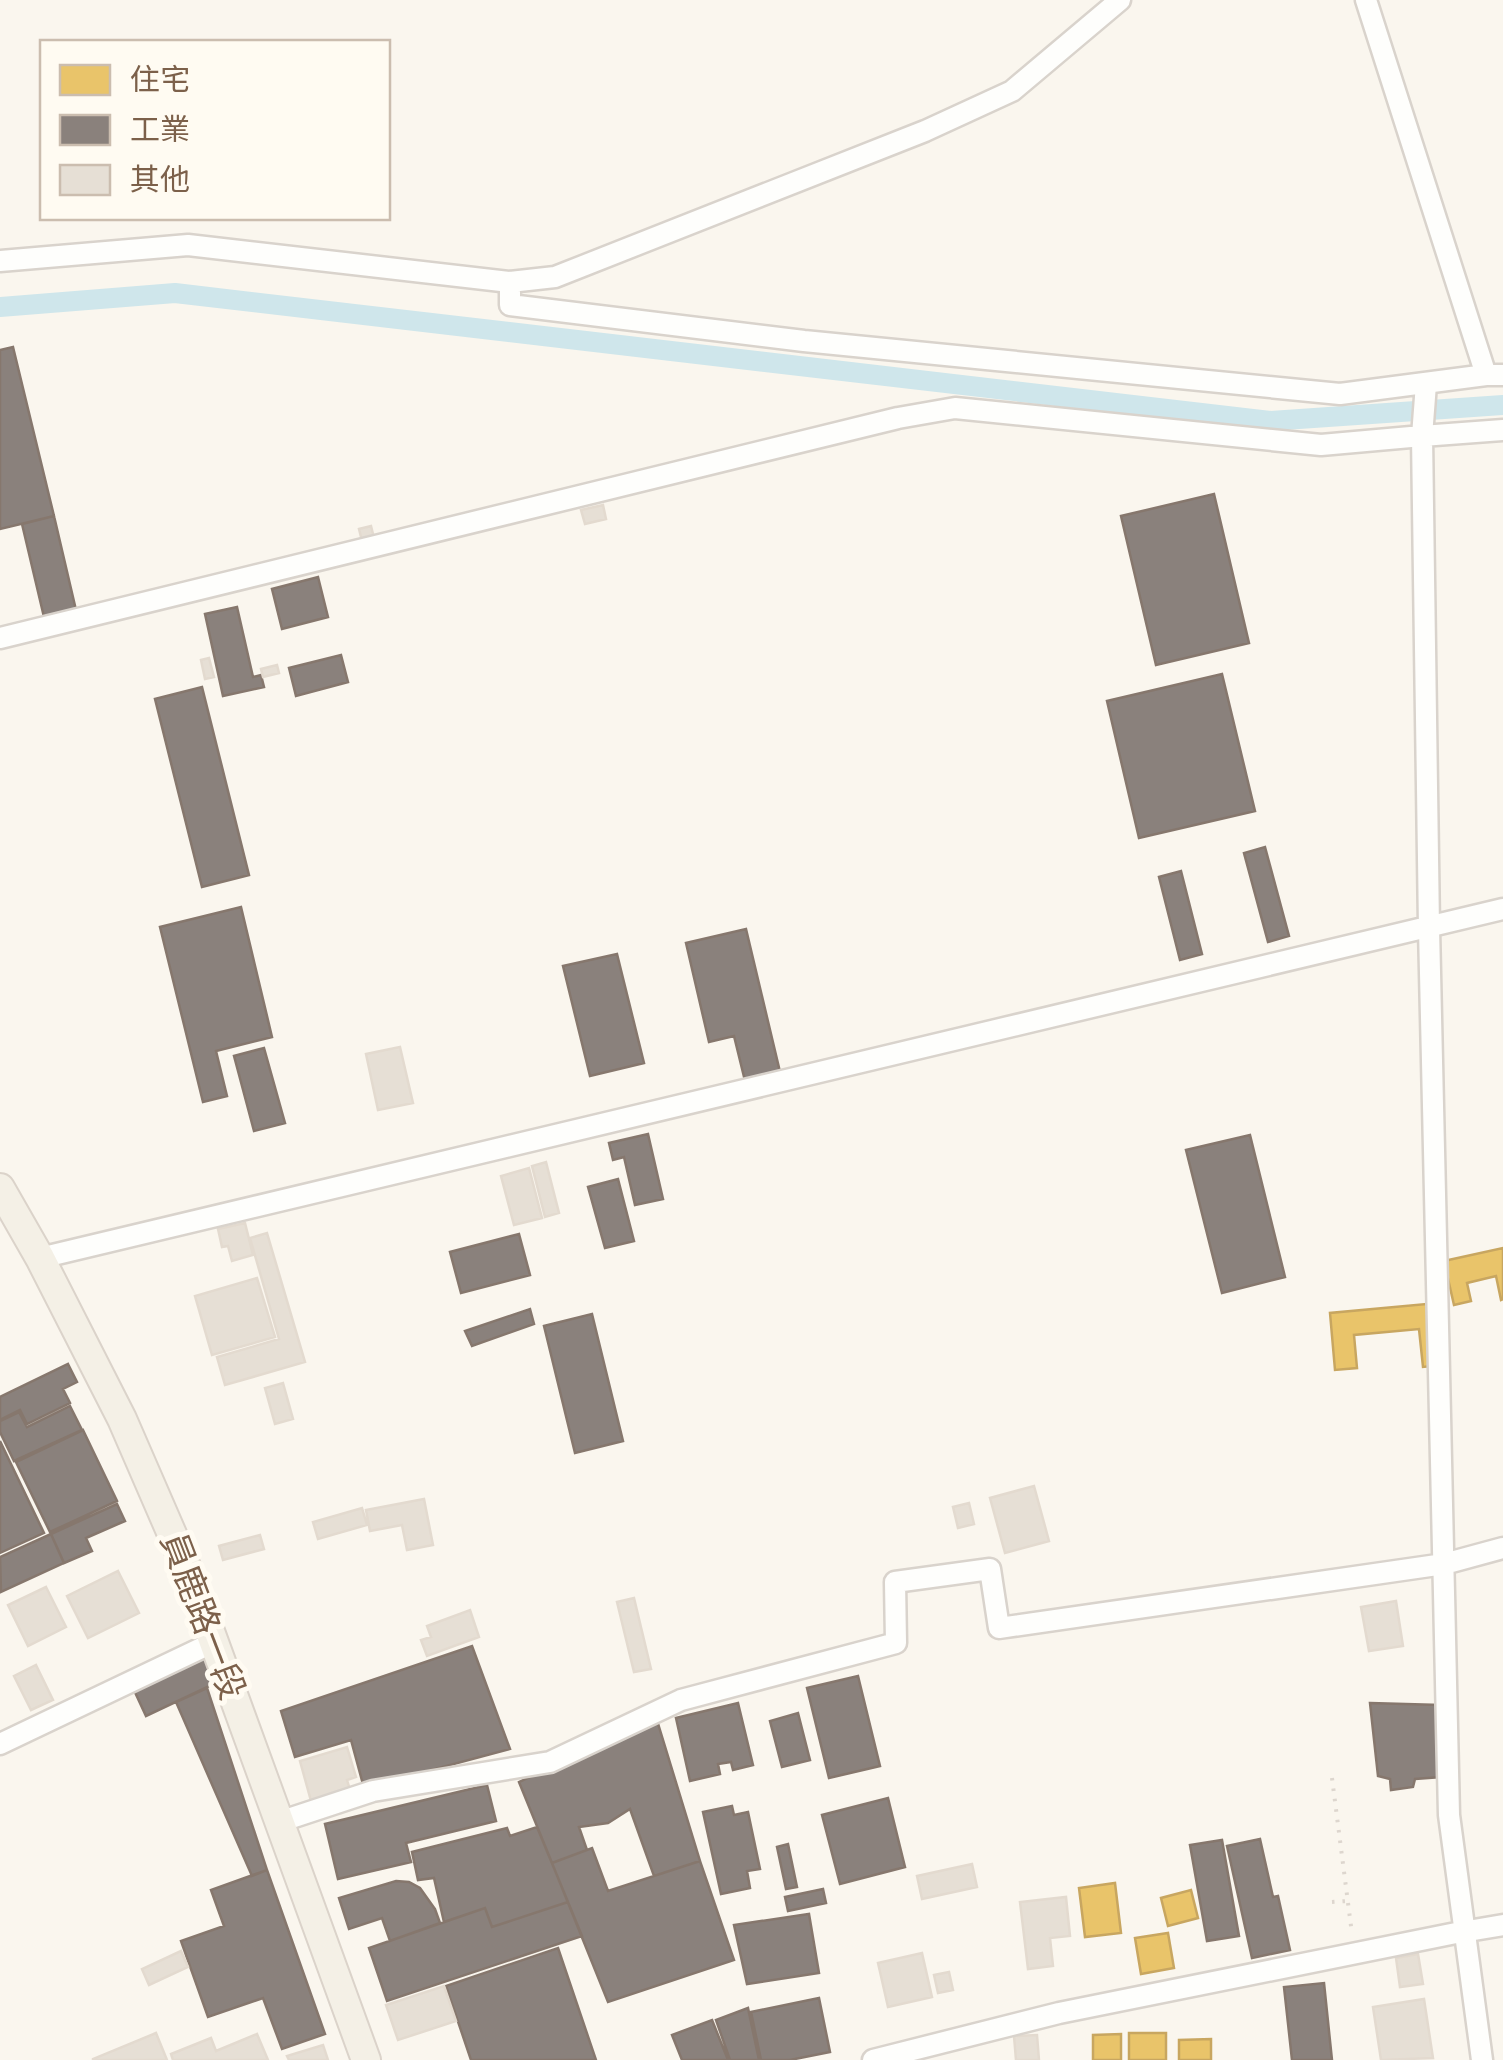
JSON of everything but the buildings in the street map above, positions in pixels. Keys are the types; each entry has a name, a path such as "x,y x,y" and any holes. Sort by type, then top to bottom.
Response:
{"main road":[{"name":"員鹿路一段","path":"0,1188 122,1419 188,1571 366,2060"}],"street":[{"path":"0,260 188,245 510,282 555,277 942,123 1012,91 1120,0"},
{"path":"510,282 510,306 804,341 1340,394 1494,375 1366,0"},
{"path":"1426,384 1422,436 1429,928 1449,1815 1482,2060"},
{"path":"0,638 898,418 955,408 1320,445 1503,430"},
{"path":"40,1258 1503,909"},
{"path":"280,1822 374,1791 550,1762 681,1700 896,1644 895,1582 990,1569 999,1628 1444,1564 1503,1548"},
{"path":"0,1744 214,1642"},
{"path":"873,2060 1059,2013 1503,1925"}],"path":[{"path":"1332,1778 1354,1953"},
{"path":"1332,1902 1348,1901"}],"waterway":[{"path":"0,307 175,293 1270,421 1503,405"}]}
